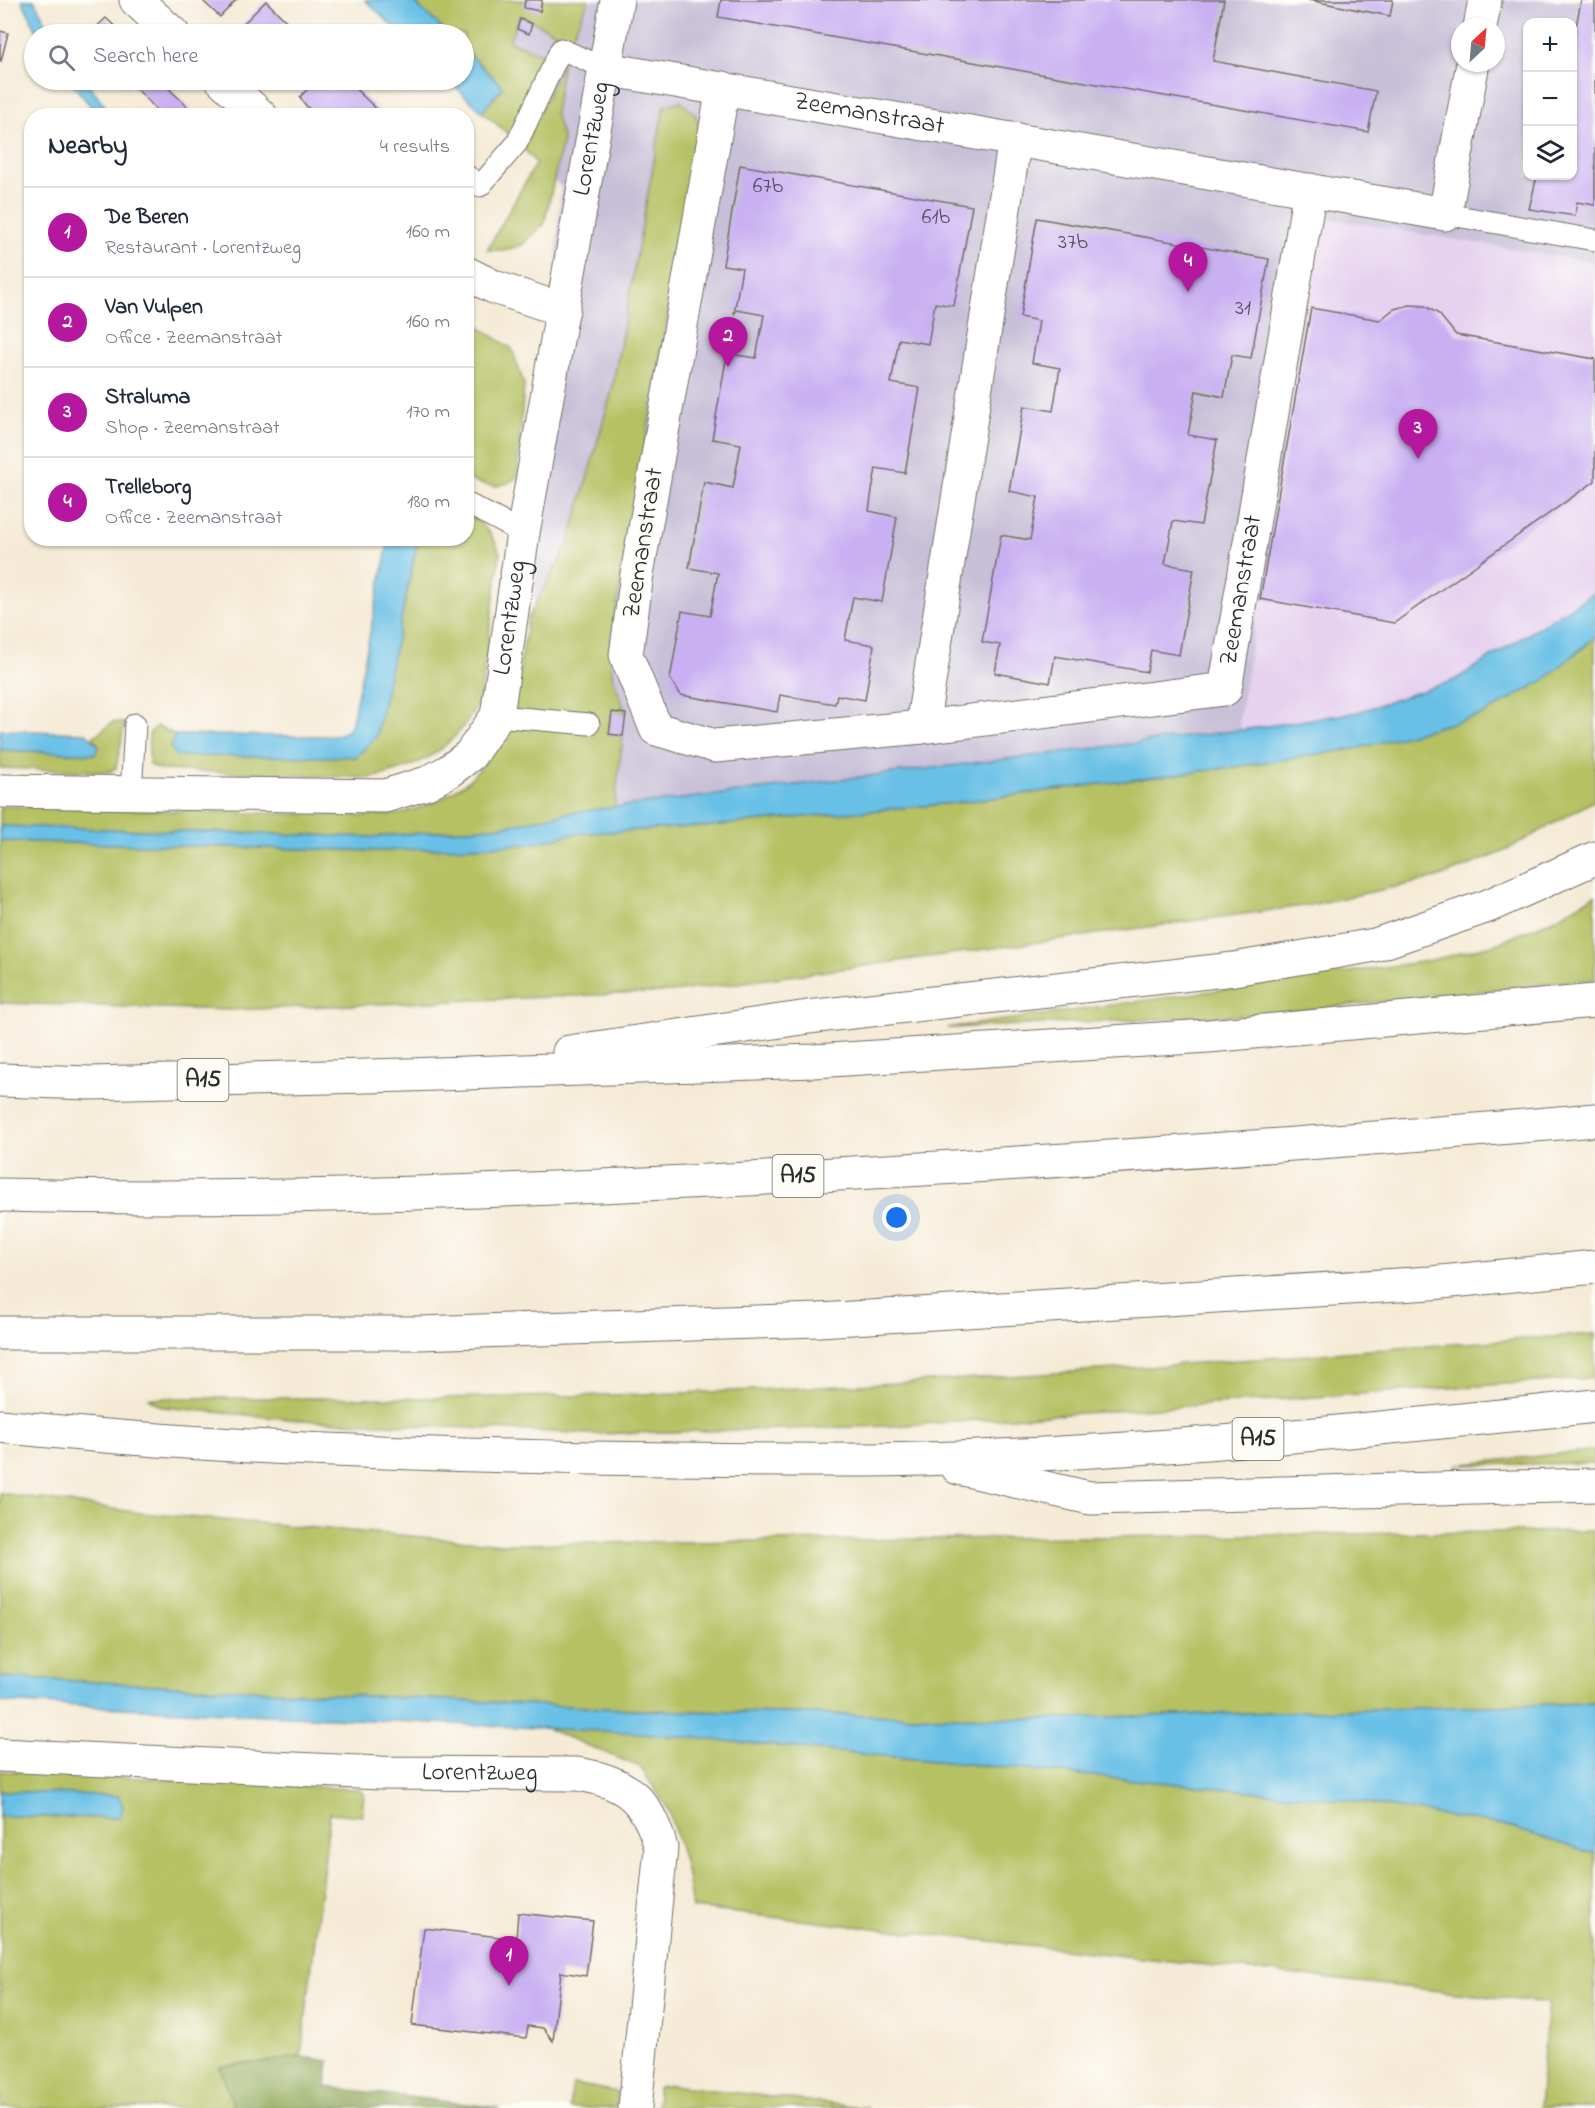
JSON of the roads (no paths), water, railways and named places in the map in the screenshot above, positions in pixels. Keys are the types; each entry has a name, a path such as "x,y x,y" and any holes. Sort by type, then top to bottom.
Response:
{"main road":[{"path":"136,0 162,24"},
{"name":"Lorentzweg","path":"0,791 385,796 400,793 450,771 470,755 497,716 523,533 617,0"},
{"path":"1482,18 1485,0"},
{"name":"Zeemanstraat","path":"606,69 1445,214"},
{"path":"1445,214 1471,72"},
{"name":"Zeemanstraat","path":"723,88 637,574 626,655 656,729 715,746 922,727 1225,689 1310,190"},
{"path":"233,90 252,108"},
{"path":"922,727 1015,139"},
{"path":"474,277 494,287 563,310"},
{"name":"A15","path":"407,1075 808,1017 1234,969 1375,945 1488,906 1595,858"},
{"name":"A15","path":"0,1080 90,1083 814,1061 1208,1036 1595,1001"},
{"name":"A15","path":"0,1195 111,1197 470,1193 972,1167 1595,1120"},
{"path":"0,1333 419,1333 819,1320 1431,1283 1595,1268"},
{"name":"A15","path":"0,1426 108,1438 446,1455 921,1459 1131,1448 1376,1430 1595,1406"},
{"name":"A15","path":"921,1459 1090,1498 1595,1485"},
{"name":"Lorentzweg","path":"0,1755 380,1773 577,1774 608,1780 623,1787 647,1812 661,1848 635,2108"}],"lane":[{"path":"474,181 480,186 517,143 561,49 606,69"},
{"path":"1445,214 1595,240"},
{"path":"474,507 523,533"},
{"path":"497,716 589,724"},
{"path":"131,794 135,724"}],"water":[{"path":"22,0 34,0 47,24 33,24"},
{"path":"365,0 412,0 437,24 390,24"},
{"path":"474,59 503,87 482,112 459,90 474,90"},
{"path":"77,90 93,90 107,108 92,108"},
{"path":"388,546 417,546 376,737 356,757 176,756 171,747 175,735 335,736 347,731 352,722"},
{"path":"1595,592 1595,637 1543,681 1482,715 1359,748 1233,767 953,803 708,826 572,834 531,844 381,851 0,841 0,826 372,837 505,826 568,813 1242,730 1358,712 1455,680"},
{"path":"0,730 86,733 99,746 95,754 0,750"},
{"path":"0,1677 642,1710 1039,1719 1595,1703 1595,1854 1503,1825 1355,1801 642,1733 0,1702"},
{"path":"0,1791 118,1796 123,1806 120,1818 0,1816"}],"place":[{"name":"Trelleborg","path":"1188,292"},
{"name":"Van Vulpen","path":"728,367"},
{"name":"Straluma","path":"1418,459"},
{"name":"De Beren","path":"509,1986"}]}
